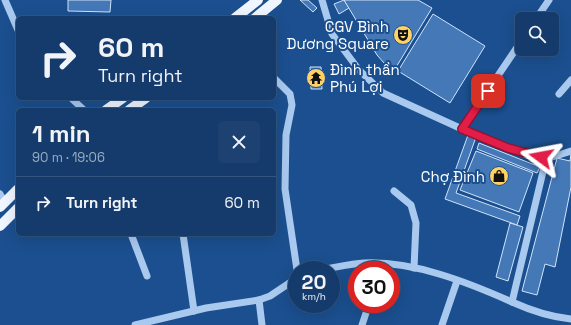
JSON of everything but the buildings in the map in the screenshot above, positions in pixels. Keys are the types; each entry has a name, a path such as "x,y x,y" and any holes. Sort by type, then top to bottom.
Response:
{"main road":[{"path":"238,16 258,0"},
{"path":"257,16 277,0"},
{"path":"109,108 120,100"},
{"path":"134,108 143,104"},
{"path":"2,201 16,190"},
{"path":"0,226 16,210"}],"street":[{"path":"6,0 16,25"},
{"path":"322,0 325,15 332,34 359,70 382,93 508,148 546,159 571,151"},
{"path":"541,12 549,0"},
{"path":"462,129 515,50"},
{"path":"276,80 290,94 292,105 286,135 285,189 296,261"},
{"path":"560,94 571,80"},
{"path":"73,100 82,108"},
{"path":"512,302 546,159"},
{"path":"394,191 411,205 416,223 414,268"},
{"path":"132,236 147,276"},
{"path":"183,236 194,311"},
{"path":"400,265 457,281 512,302 528,310 548,316 571,319"},
{"path":"442,325 457,281"},
{"path":"135,325 194,311 259,300 270,296 288,284"},
{"path":"259,300 262,325"},
{"path":"362,325 366,313"}],"place":[{"name":"CGV Bình Dương Square","path":"403,35"},
{"name":"Đình thần Phú Lợi","path":"316,78"},
{"name":"Chợ Đình","path":"499,176"}],"route":[{"path":"488,91 462,129 527,155 541,157"}]}
